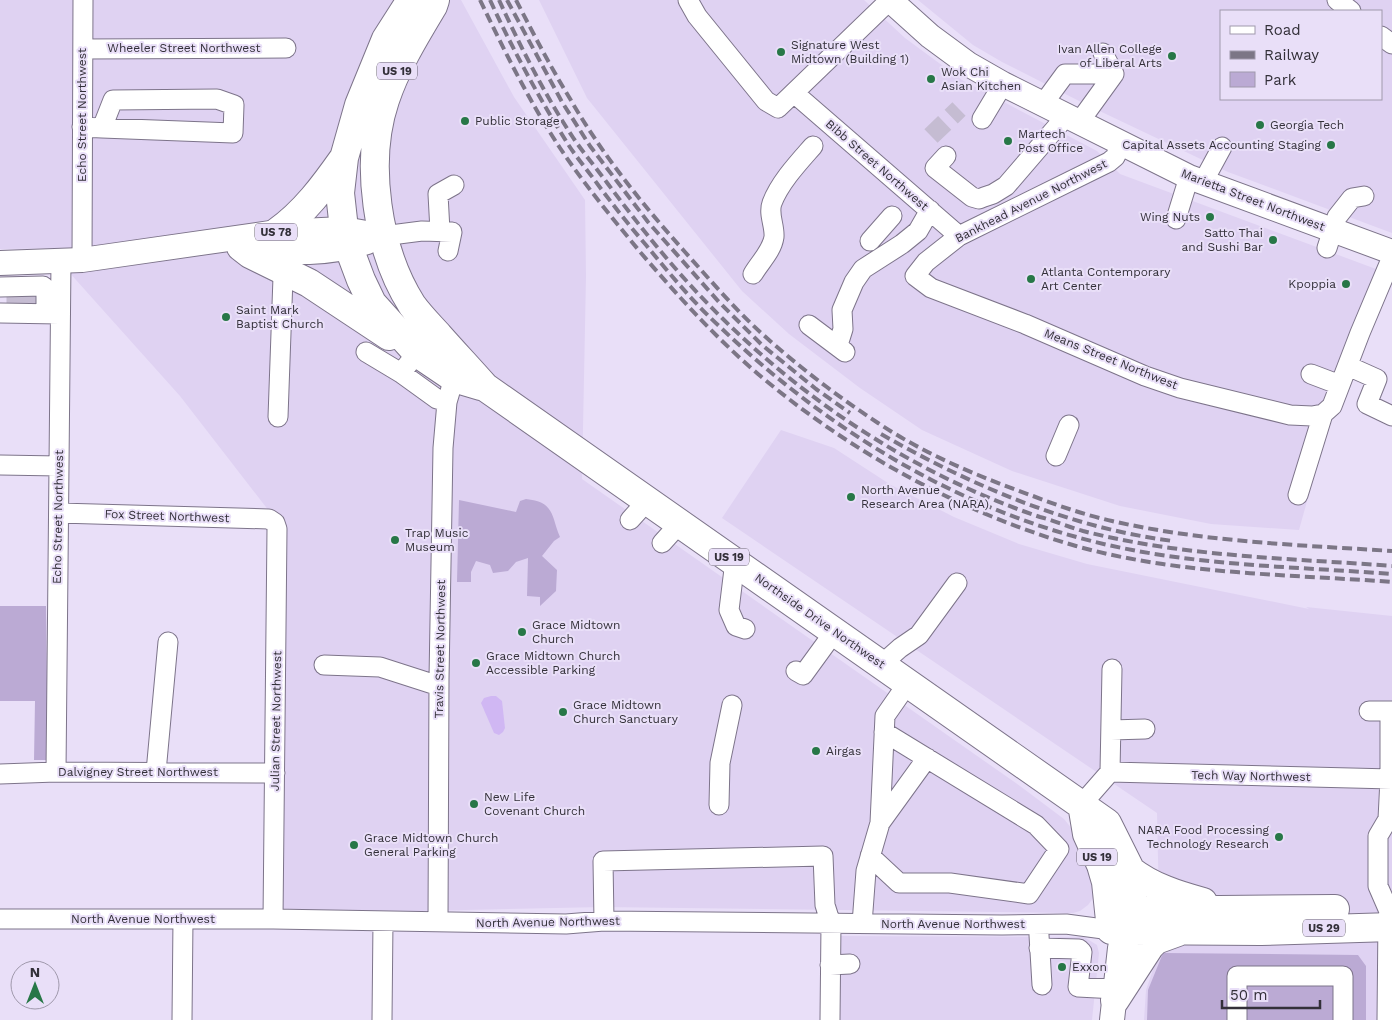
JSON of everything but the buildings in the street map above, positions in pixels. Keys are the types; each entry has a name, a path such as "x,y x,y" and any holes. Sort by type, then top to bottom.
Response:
{"highway":[{"name":"Northside Drive Northwest","path":"412,0 386,39 359,105 344,158 340,193 346,238 361,280 372,303 409,363 450,390 485,387"},
{"name":"Northside Drive Northwest","path":"435,0 404,56 384,102 379,126 376,169 378,209 383,236 396,274 419,315 485,387 639,510 680,523 1108,823 1130,870 1132,882 1121,926"},
{"path":"277,232 290,223 315,198 344,158"},
{"name":"US 78","path":"241,247 250,254 309,283 358,316 409,363"},
{"name":"Northside Drive Northwest","path":"1082,804 1087,834 1101,865 1121,926"},
{"path":"1130,870 1149,883 1174,894 1234,910"},
{"name":"North Avenue Northwest","path":"1121,926 1234,910 1390,913"},
{"name":"North Avenue Northwest","path":"1121,926 1181,930 1261,931 1390,913"},
{"name":"US 29","path":"1114,1003 1150,946 1163,937 1181,930"}],"main road":[{"name":"Marietta Street Northwest","path":"890,0 930,36 968,64 1003,84 1196,179 1330,239 1392,252"},
{"name":"US 78","path":"203,248 277,232 346,238 383,236"},
{"path":"241,247 307,253 346,238"},
{"name":"US 78","path":"1,263 71,261 203,248 241,247"},
{"name":"Northside Drive Northwest","path":"1114,1003 1121,926"}],"street":[{"name":"Echo Street Northwest","path":"56,772 59,466 23,301 71,261 82,127 83,0"},
{"path":"688,0 697,16 766,101 778,108 890,0"},
{"path":"1337,0 1350,10"},
{"name":"Wheeler Street Northwest","path":"83,48 286,48"},
{"path":"1104,53 1114,74"},
{"path":"1044,104 1065,74 1114,74"},
{"path":"946,156 935,168 972,197 979,199 993,194 1006,186 1114,74"},
{"path":"982,119 1003,84"},
{"name":"Bibb Street Northwest","path":"794,94 841,128 959,236"},
{"path":"82,127 102,128 233,133 234,105 217,99 113,100 102,128"},
{"name":"Bankhead Avenue Northwest","path":"915,276 926,262 959,236 1004,212 1109,162 1122,142"},
{"path":"753,274 770,251 774,237 771,214 772,203 790,173 813,146"},
{"path":"1176,219 1196,179 1222,147"},
{"path":"448,251 438,194 454,186"},
{"path":"1330,239 1337,217 1352,198 1364,196"},
{"path":"809,325 841,349 842,310 854,282 863,269 902,244 918,231 930,210"},
{"path":"870,241 892,216"},
{"path":"383,236 422,232 446,232"},
{"path":"1298,495 1323,414 1332,406 1348,366 1354,330 1392,257"},
{"path":"1,263 23,301"},
{"path":"278,417 283,278 285,270"},
{"name":"Means Street Northwest","path":"915,276 931,288 1025,324 1145,376 1177,395 1290,415 1312,416 1323,414"},
{"path":"366,352 409,363"},
{"path":"1348,366 1377,379 1367,404 1392,416"},
{"path":"1311,374 1340,385"},
{"name":"Travis Street Northwest","path":"438,922 443,448 450,390"},
{"path":"1056,456 1069,425"},
{"path":"0,465 59,466"},
{"name":"Fox Street Northwest","path":"58,513 269,519 275,523"},
{"name":"Julian Street Northwest","path":"273,918 278,529 275,523"},
{"path":"662,543 680,523"},
{"path":"735,561 729,610 736,626 745,629"},
{"path":"882,664 919,635 957,583"},
{"path":"796,671 803,675 834,631"},
{"path":"156,772 168,642"},
{"path":"324,666 380,667 439,686"},
{"path":"1082,804 1110,772 1112,669"},
{"path":"862,924 866,871 880,823 885,716 908,683"},
{"path":"720,805 720,763 732,705"},
{"path":"1369,711 1391,712 1390,823 1378,836 1378,886 1390,913 1387,1020"},
{"path":"1111,730 1145,729"},
{"path":"870,856 898,883 950,883 1029,894 1059,849 1036,825 884,732"},
{"path":"880,823 927,758"},
{"name":"Dalvigney Street Northwest","path":"0,774 56,772 276,773"},
{"name":"Tech Way Northwest","path":"1110,772 1391,779"},
{"path":"604,921 603,861 823,856 825,905 830,924 830,1020"},
{"name":"North Avenue Northwest","path":"0,919 273,918 566,924 604,921 862,924 1002,934 1038,924 1121,926"},
{"path":"182,1020 183,919"},
{"path":"382,1020 383,921"},
{"path":"1038,924 1042,985"},
{"path":"1039,948 1079,949 1082,952 1078,987 1114,1003"},
{"path":"830,965 850,964"},
{"path":"1237,1020 1236,976 1343,976 1343,1020"}],"shaded area":[{"path":"0,0 461,0 514,97 585,200 586,276 582,479 1020,786 1064,819 1076,834 1092,862 1094,897 1088,905 1080,911 1073,913 603,907 286,914 281,911 269,511 180,396 68,271 68,248 0,249"},
{"path":"539,0 864,0 905,38 962,80 1097,151 1120,174 1376,269 1322,407 1324,440 1299,530 1211,524 1120,506 1012,471 922,430 860,388 789,334 742,291 587,98"},
{"name":"Georgia Tech","path":"918,0 1392,0 1392,233 1228,172 1002,62 973,45"},
{"path":"781,430 834,448 891,485 954,517 1019,544 1087,564 1309,609 1306,607 1392,616 1392,1020 1144,1020 1146,990 1160,949 1157,813 722,518"},
{"path":"496,696 502,701 505,728 499,735 494,733 481,703 484,698"},
{"path":"837,936 1084,937 1097,945 1099,953 1092,1020 837,1020"}],"green space":[{"path":"526,499 542,503 547,507 553,517 560,537 554,541 542,556 557,570 556,591 540,606 540,597 527,596 528,558 516,562 508,571 493,573 490,565 476,561 471,572 471,582 457,582 459,500 516,512 520,501"},
{"path":"0,606 46,606 48,760 34,760 35,701 0,701"},
{"path":"1163,953 1358,955 1366,966 1366,1020 1147,1020 1148,990"}],"tunnel":[{"path":"931,136 959,109"},
{"path":"16,291 16,306"},
{"path":"32,291 32,306"}],"railway":[{"path":"480,0 517,75 549,130 589,188 641,253 697,316 758,374 830,429 868,454 908,477 990,516 1076,546 1115,556 1154,563 1233,572 1392,582"},
{"path":"490,0 545,107 569,146 625,220 681,287 709,316 758,361 841,426 932,480 980,503 1029,522 1080,538 1118,547 1196,560 1392,574"},
{"path":"499,0 534,71 574,139 662,253 706,302 756,350 792,381 870,436 911,460 996,501 1083,531 1121,540 1198,551 1392,566"},
{"path":"507,0 562,102 590,146 648,222 719,302 762,345 816,389 850,413"},
{"path":"516,0 581,118 623,178 669,234 715,286 769,340 836,394 896,435 934,455 993,481 1062,507 1112,521 1181,534 1216,538 1392,551"},
{"path":"881,434 985,487 1022,502 1096,526 1173,541"}],"place":[{"name":"Signature West Midtown (Building 1)","path":"781,52"},
{"name":"Ivan Allen College of Liberal Arts","path":"1172,56"},
{"name":"Wok Chi Asian Kitchen","path":"931,79"},
{"name":"Public Storage","path":"465,121"},
{"name":"Georgia Tech","path":"1260,125"},
{"name":"Martech Post Office","path":"1008,141"},
{"name":"Capital Assets Accounting Staging","path":"1331,145"},
{"name":"Wing Nuts","path":"1210,217"},
{"name":"Satto Thai and Sushi Bar","path":"1273,240"},
{"name":"Atlanta Contemporary Art Center","path":"1031,279"},
{"name":"Kpoppia","path":"1346,284"},
{"name":"Saint Mark Baptist Church","path":"226,317"},
{"name":"North Avenue Research Area (NARA)","path":"851,497"},
{"name":"Trap Music Museum","path":"395,540"},
{"name":"Grace Midtown Church","path":"522,632"},
{"name":"Grace Midtown Church Accessible Parking","path":"476,663"},
{"name":"Grace Midtown Church Sanctuary","path":"563,712"},
{"name":"Airgas","path":"816,751"},
{"name":"New Life Covenant Church","path":"474,804"},
{"name":"NARA Food Processing Technology Research","path":"1279,837"},
{"name":"Grace Midtown Church General Parking","path":"354,845"},
{"name":"Exxon","path":"1062,967"}]}
